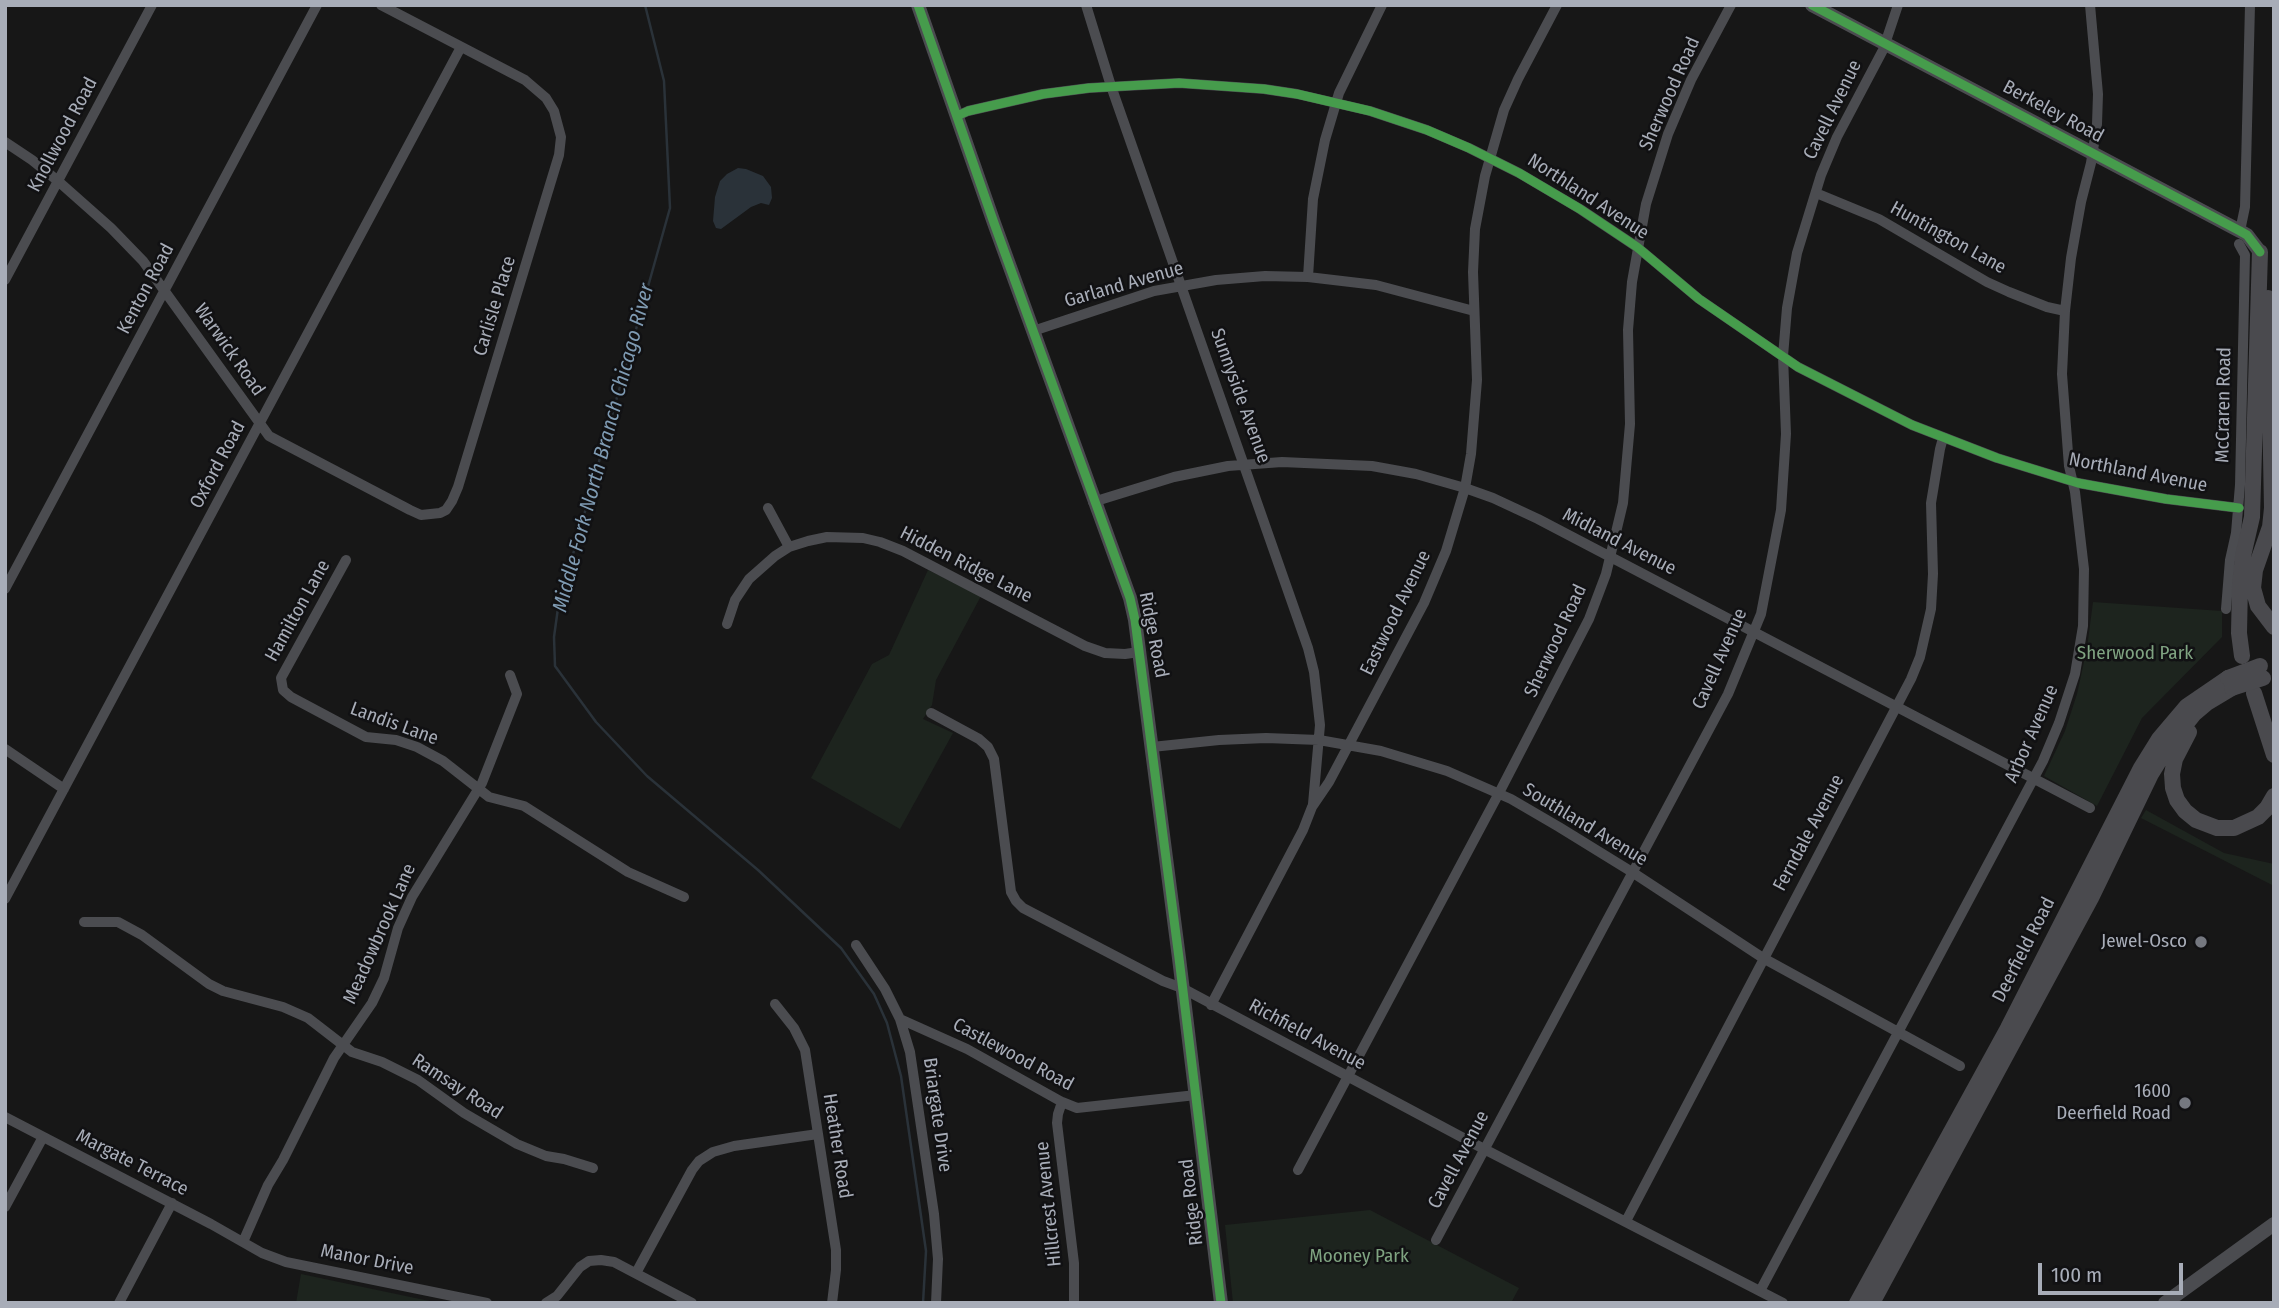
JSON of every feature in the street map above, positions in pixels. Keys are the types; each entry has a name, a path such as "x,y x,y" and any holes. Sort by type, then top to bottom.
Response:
{"main road":[{"path":"2267,252 2272,508 2270,527 2255,570 2253,588 2258,606 2274,627"},
{"path":"2242,656 2239,634 2240,585 2252,517 2267,252"},
{"name":"Deerfield Road","path":"1857,1303 2008,1028 2141,768 2159,739 2186,706 2230,683 2268,671"},
{"name":"Deerfield Road","path":"1872,1303 2091,898 2151,774 2183,726 2230,683"},
{"path":"2254,693 2274,755"},
{"path":"2207,703 2178,751 2172,774 2177,800 2185,811 2208,826 2234,828 2258,817 2274,796"}],"street":[{"name":"Knollwood Road","path":"5,280 152,5"},
{"name":"Kenton Road","path":"5,589 317,5"},
{"path":"381,5 461,47"},
{"name":"Ridge Road","path":"918,5 1093,502 1130,598 1152,747 1221,1303"},
{"name":"Sunnyside Avenue","path":"1086,5 1111,86 1308,648 1318,700 1318,740 1312,807"},
{"path":"1308,277 1312,199 1325,140 1351,66 1382,5"},
{"name":"Eastwood Avenue","path":"1211,1005 1303,830 1312,807 1329,782 1424,603 1446,551 1465,488 1475,409 1475,229 1490,158 1504,110 1557,5"},
{"name":"Sherwood Road","path":"1298,1170 1581,638 1611,557 1623,503 1630,424 1628,330 1637,247 1646,204 1668,134 1691,80 1731,5"},
{"name":"Berkeley Road","path":"1812,5 2093,153 2267,252"},
{"name":"Cavell Avenue","path":"1436,1240 1728,694 1754,631 1782,510 1786,434 1783,356 1787,308 1797,253 1837,137 1885,43 1898,5"},
{"name":"Arbor Avenue","path":"1760,1291 2034,778 2059,723 2071,688 2083,626 2084,569 2067,449 2062,374 2071,258 2093,153 2098,94 2090,5"},
{"name":"McCraren Road","path":"2226,610 2230,560 2239,508 2245,255 2240,238 2245,207 2250,5"},
{"name":"Carlisle Place","path":"453,498 559,155 561,137 559,124 546,98 535,87 461,47"},
{"name":"Oxford Road","path":"5,899 461,47"},
{"name":"Northland Avenue","path":"957,116 968,111 1043,94 1111,86 1179,83 1275,91 1336,103 1427,130 1490,158 1580,209 1637,247 1699,299 1798,367 1873,407 1997,458 2071,480 2154,497 2239,508"},
{"name":"Warwick Road","path":"5,142 58,181 143,261 269,436 421,515 446,510 453,498"},
{"name":"Huntington Lane","path":"1816,193 1879,219 1987,282 2047,307 2065,311"},
{"name":"Garland Avenue","path":"1033,331 1131,298 1182,285 1265,276 1308,277 1376,285 1474,311"},
{"name":"Ferndale Avenue","path":"1626,1221 1920,657 1931,609 1931,503 1935,471 1944,438"},
{"name":"Midland Avenue","path":"1093,502 1174,477 1244,464 1309,461 1345,463 1416,474 1465,488 1538,519 2091,808"},
{"path":"768,508 789,547"},
{"name":"Hidden Ridge Lane","path":"727,624 735,600 749,579 789,547 827,537 863,538 880,542 1085,646 1105,653 1139,652"},
{"name":"Hamilton Lane","path":"281,678 346,560"},
{"name":"Meadowbrook Lane","path":"243,1242 268,1185 343,1044 372,1003 384,978 398,928 412,897 478,790 517,694 510,675"},
{"name":"Landis Lane","path":"281,678 283,690 298,702 366,737 396,740 417,747 450,766 489,797 532,810 628,873 684,897"},
{"name":"Richfield Avenue","path":"931,713 979,739 995,759 1011,892 1023,908 1182,988 1484,1149 1783,1303"},
{"name":"Southland Avenue","path":"1152,747 1231,739 1318,740 1349,744 1423,762 1499,793 1632,872 1763,958 1897,1034 1960,1066"},
{"path":"5,749 64,789"},
{"name":"Ramsay Road","path":"85,922 118,922 142,935 209,984 296,1012 322,1027 352,1052 382,1062 418,1080 455,1108 517,1144 545,1156 564,1158 593,1168"},
{"name":"Briargate Drive","path":"856,945 885,989 900,1019 910,1052 934,1214 938,1259 936,1303"},
{"name":"Heather Road","path":"775,1004 794,1028 805,1050 836,1250 832,1303"},
{"name":"Castlewood Road","path":"900,1019 967,1049 1077,1108 1196,1095"},
{"name":"Hillcrest Avenue","path":"1062,1102 1057,1123 1074,1263 1074,1303"},
{"name":"Margate Terrace","path":"5,1117 243,1242"},
{"path":"636,1273 699,1161 713,1152 734,1146 818,1134"},
{"path":"5,1207 43,1137"},
{"path":"119,1303 172,1203"},
{"path":"2165,1303 2274,1224"},
{"name":"Manor Drive","path":"243,1242 286,1262 487,1303"},
{"path":"546,1303 557,1296 580,1267 589,1261 601,1260 614,1262 692,1303"}],"green space":[{"path":"928,570 981,596 936,680 932,705 923,719 953,733 900,829 811,778 872,664 889,655"},
{"name":"Sherwood Park","path":"2093,602 2222,611 2222,637 2142,718 2097,806 2044,776 2065,731 2077,694"},
{"path":"2146,810 2224,853 2274,864 2274,886 2141,818"},
{"name":"Mooney Park","path":"1370,1210 1519,1288 1511,1303 1233,1303 1225,1225"},
{"path":"301,1274 439,1303 296,1303"}],"shaded area":[{"path":"738,168 763,176 771,187 772,198 769,205 761,203 751,207 721,229 716,228 713,221 715,197 720,181"}],"waterway":[{"name":"Middle Fork North Branch Chicago River","path":"645,5 664,81 670,208 558,608 554,637 555,666 596,722 647,776 758,870 841,948 874,994 887,1023 901,1076 926,1251 923,1303"}],"cycle path":[{"path":"918,5 1130,598 1179,958 1221,1303"},
{"path":"1812,5 2240,231 2247,235 2260,252"},
{"path":"957,116 968,111 1043,94 1089,88 1179,83 1264,89 1370,111 1427,130 1519,173 1637,247 1699,299 1798,367 1912,425 1997,458 2078,483 2166,499 2239,508"}],"place":[{"name":"Jewel-Osco","path":"2201,942"},
{"name":"1600 Deerfield Road","path":"2185,1103"}]}
